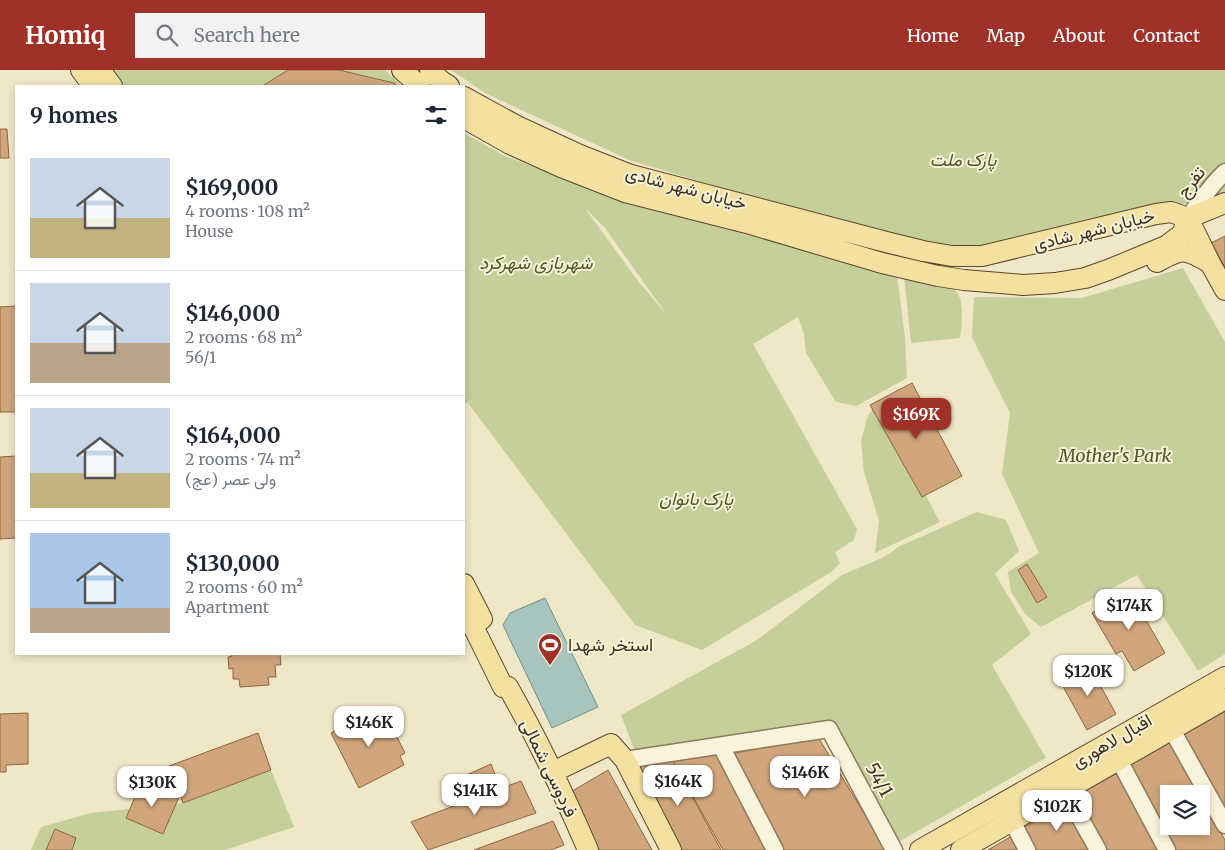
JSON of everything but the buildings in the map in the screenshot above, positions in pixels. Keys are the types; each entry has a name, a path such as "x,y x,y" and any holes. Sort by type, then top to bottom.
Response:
{"main road":[{"path":"81,70 92,85"},
{"path":"100,70 111,85"},
{"path":"402,70 419,85"},
{"path":"430,70 447,85"},
{"name":"خیابان شهر شادی","path":"465,98 517,126 580,155 631,175 890,244 943,255 982,256 1008,251 1156,214 1172,212 1188,218 1182,234 1166,246 1085,278 1055,283 1023,285 964,280 896,266 747,223 625,192 561,167 510,144 465,119"},
{"path":"1225,203 1188,218 1225,290"},
{"path":"1156,214 1165,214 1174,218 1179,224 1178,231 1166,246"},
{"path":"1108,270 1155,263 1176,252 1183,251 1192,253 1210,262"},
{"name":"فردوسی شمالی","path":"465,586 513,679 508,687"},
{"name":"فردوسی شمالی","path":"465,610 502,685 508,687 536,736 588,850"},
{"name":"اقبال لاهوری","path":"962,850 1065,791 1225,677"},
{"name":"اقبال لاهوری","path":"920,850 1126,748 1172,730 1225,699"},
{"path":"553,772 611,744 625,760 671,850"}],"street":[{"path":"1221,175 1218,190 1225,196"},
{"name":"تفرج","path":"1188,218 1221,175"},
{"name":"54/1","path":"721,746 829,729 894,850"},
{"path":"1172,730 1225,825"},
{"path":"625,760 721,746 774,850"},
{"path":"1126,748 1167,850"},
{"path":"1065,791 1098,850"},
{"path":"1012,821 1027,850"}],"green space":[{"path":"110,70 385,70 401,85 121,85"},
{"name":"پارک ملت","path":"451,70 1225,70 1225,194 1155,211 964,251 897,241 629,160 485,93"},
{"path":"465,134 505,156 555,176 896,266 905,338 907,378 856,406 836,402 806,353 804,334 798,317 753,344 857,529 854,540 835,552 840,563 831,572 702,650 635,625 468,403 477,396 465,404","holes":["586,209 605,228 667,315 638,281"]},
{"name":"Mother's Park","path":"1183,268 1225,342 1225,654 1198,671 1137,575 1041,627 1025,614 1011,592 1008,572 1039,553 1002,474 1010,413 972,337 974,297 1082,298"},
{"path":"904,276 953,288 956,291 962,310 960,338 911,343"},
{"path":"875,403 940,522 875,553 879,521 864,472 861,441 867,418"},
{"path":"977,512 1006,520 1019,551 995,574 1031,634 992,665 1046,758 900,841 832,726 636,754 621,715 757,640 842,575 884,557 900,546"},
{"path":"271,770 294,827 225,850 31,850 41,827 91,813 183,803"}],"water":[{"name":"استخر شهدا","path":"545,598 598,707 552,728 503,625 510,613"}],"place":[{"name":"استخر شهدا","path":"550,666"}],"park label":[{"name":"شهربازی شهرکرد","path":"536,263"},
{"name":"پارک بانوان","path":"696,499"}]}
